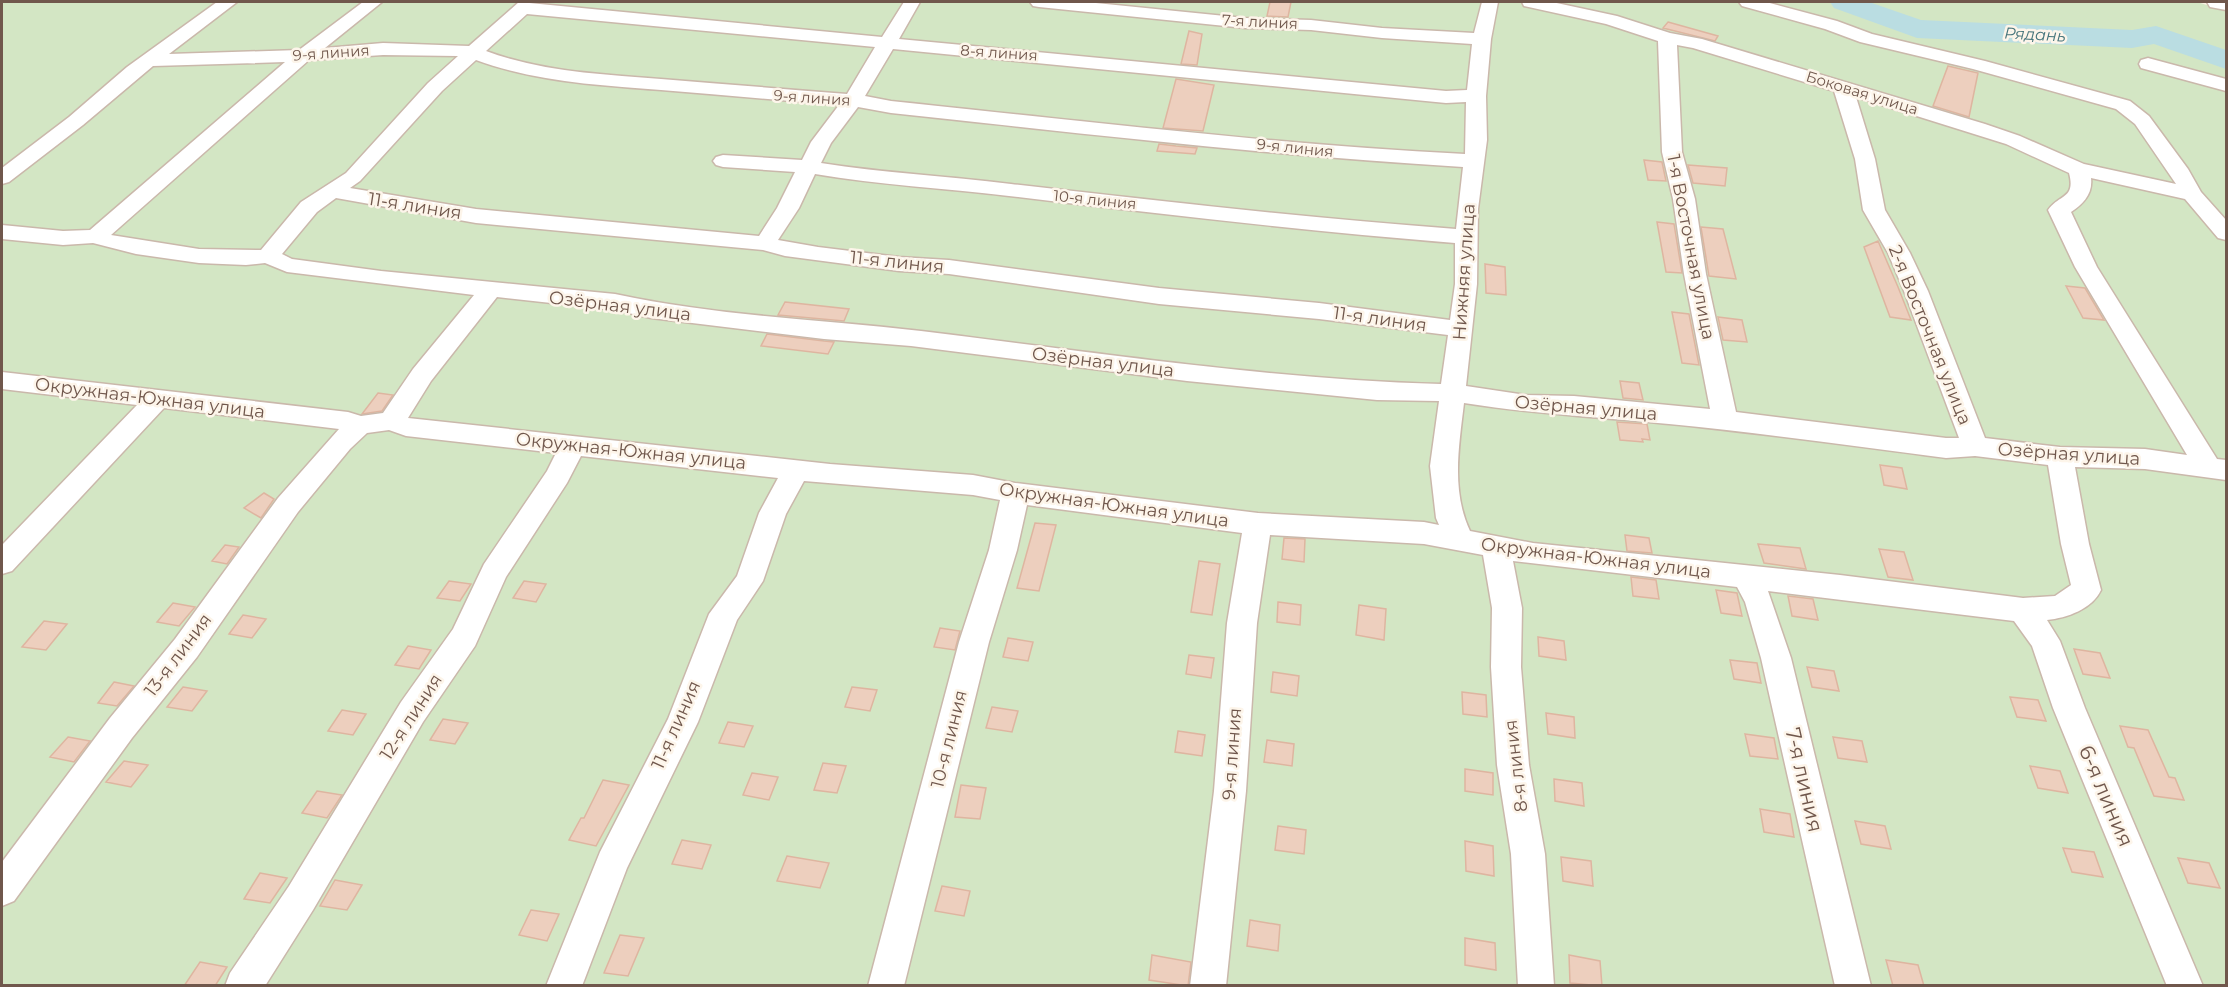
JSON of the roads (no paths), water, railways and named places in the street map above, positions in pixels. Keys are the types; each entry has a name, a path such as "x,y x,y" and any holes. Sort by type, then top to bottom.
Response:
{"street":[{"path":"2,178 76,121 134,71 228,2"},
{"path":"96,236 305,54 373,2"},
{"path":"765,243 788,208 821,142 853,100 912,2"},
{"name":"7-я линия","path":"1038,2 1245,23 1311,25 1383,33 1482,39"},
{"name":"Нижняя улица","path":"1460,540 1450,518 1443,465 1466,284 1467,208 1478,122 1476,96 1482,39 1490,2"},
{"name":"Боковая улица","path":"1530,2 1611,20 1666,38 1696,43 1978,128 2013,140 2078,169 2192,194"},
{"path":"1748,2 1832,25 1866,38 2123,105 2142,120 2181,173 2192,194 2226,232"},
{"path":"2218,2 2226,4"},
{"path":"268,256 309,207 335,192 353,177 435,87 526,5"},
{"name":"8-я линия","path":"526,5 1446,97 1476,96"},
{"name":"1-я Восточная улица","path":"1666,38 1672,152 1684,199 1695,274 1722,400 1724,420"},
{"name":"9-я линия","path":"152,60 394,49 455,50 473,52 510,66 589,79 853,100 891,107 973,114 1110,131 1366,155 1474,161"},
{"path":"2148,64 2226,85"},
{"name":"2-я Восточная улица","path":"1843,88 1864,159 1874,210 1899,253 1916,291 1975,446"},
{"name":"10-я линия","path":"723,161 809,167 862,176 952,183 1292,223 1467,237"},
{"path":"2078,169 2082,178 2081,192 2075,202 2059,210 2065,225 2090,275 2217,469"},
{"name":"11-я линия","path":"335,192 476,216 765,243 785,249 898,264 949,267 1159,296 1319,311 1461,329"},
{"name":"Озёрная улица","path":"2,232 63,238 96,236 106,241 136,247 199,256 246,258 268,256 296,266 491,290 615,302 651,310 705,317 912,338 1187,372 1377,391 1453,393 1526,404 1574,405 1724,420 1946,448 1975,446 2060,457 2145,459 2217,469"},
{"path":"391,421 404,405 422,375 491,290"},
{"name":"Окружная-Южная улица","path":"2,380 348,421 360,425 391,421 406,427 792,469 973,485 1015,493 1258,524 1424,533 1533,554 2023,610 2060,607 2087,590 2075,544 2060,457"},
{"path":"2,563 159,398"},
{"name":"13-я линия","path":"2,889 121,729 186,648 288,505 341,442 360,425"},
{"name":"12-я линия","path":"243,986 301,898 412,712 464,637 494,572 558,476 573,445"},
{"name":"11-я линия","path":"564,986 612,863 682,722 724,614 749,582 773,513 791,482 792,469"},
{"name":"10-я линия","path":"886,986 919,849 986,599 1012,520 1015,493"},
{"name":"9-я линия","path":"1208,986 1230,792 1243,617 1251,551 1258,524"},
{"name":"8-я линия","path":"1496,547 1507,608 1506,667 1513,765 1528,854 1536,986"},
{"name":"7-я линия","path":"1746,577 1759,601 1776,658 1853,986"},
{"name":"6-я линия","path":"2023,610 2045,640 2069,708 2185,986"}],"waterway":[{"name":"Рядань","path":"1844,2 1917,29 2132,39 2156,35 2226,60"}]}
